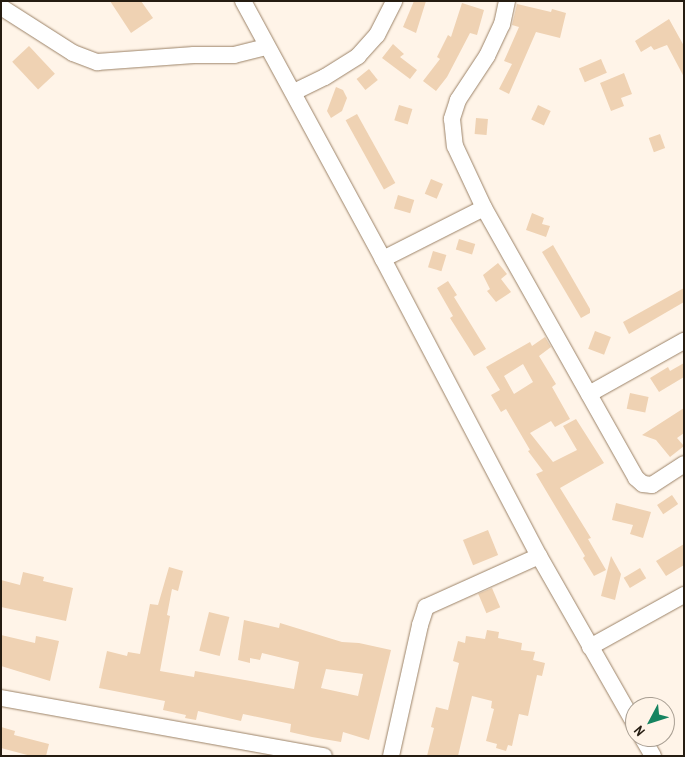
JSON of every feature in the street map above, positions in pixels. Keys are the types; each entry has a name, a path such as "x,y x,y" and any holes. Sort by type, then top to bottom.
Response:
{"street":[{"path":"243,1 267,47 294,92 539,556 625,707"},
{"path":"294,92 325,77 358,56 377,35 394,1"},
{"path":"507,1 502,24 487,56 458,100 452,120 455,146 484,208 636,478 643,484 652,485 684,464"},
{"path":"1,7 73,52 97,62 194,55 234,55 267,47"},
{"path":"383,259 484,208"},
{"path":"589,394 684,341"},
{"path":"391,756 420,625 426,607 539,556"},
{"path":"590,647 684,595"},
{"path":"1,698 324,756"}],"building":[{"path":"110,1 141,1 153,18 131,33"},
{"path":"414,1 426,1 416,33 403,27"},
{"path":"462,3 484,10 477,35 470,33 447,77 436,91 423,81 440,59 437,57 448,35 451,37"},
{"path":"517,4 551,12 552,9 566,13 560,38 536,32 509,94 499,89 512,64 504,61 519,27 512,25"},
{"path":"669,19 684,46 684,77 667,45 654,50 651,46 641,52 635,41"},
{"path":"393,44 404,54 400,57 417,70 410,79 382,58"},
{"path":"29,46 55,74 38,89 12,62"},
{"path":"601,59 607,73 585,82 579,68"},
{"path":"369,69 378,80 365,90 357,79"},
{"path":"624,73 632,94 621,98 624,106 611,111 600,83"},
{"path":"336,87 343,90 347,98 342,111 331,118 327,111"},
{"path":"399,105 412,109 408,124 394,120"},
{"path":"538,105 551,111 544,125 531,120"},
{"path":"357,114 395,183 384,189 346,120"},
{"path":"476,118 488,119 487,135 475,134"},
{"path":"660,134 665,148 654,152 649,138"},
{"path":"431,179 443,184 437,199 425,194"},
{"path":"398,195 414,200 410,213 394,208"},
{"path":"532,213 544,218 542,224 550,226 546,237 526,230"},
{"path":"459,239 475,244 472,254 456,250"},
{"path":"553,245 590,309 590,313 581,318 542,252"},
{"path":"433,251 446,255 441,271 428,267"},
{"path":"498,263 507,274 501,279 511,292 496,302 487,291 490,289 483,275"},
{"path":"448,281 457,295 454,297 486,349 474,356 450,318 453,316 437,288"},
{"path":"684,288 684,302 629,334 623,322"},
{"path":"595,331 611,337 604,355 588,349"},
{"path":"545,337 551,347 539,356 556,384 552,387 570,419 555,427 551,421 530,433 553,462 577,450 563,426 576,419 604,463 560,488 591,538 588,539 606,570 594,576 583,558 585,556 536,474 543,471 528,451 530,450 506,409 501,412 491,395 500,390 486,367 530,342 532,346","holes":["523,364 533,382 514,394 504,376"]},
{"path":"684,363 684,377 659,392 650,378 668,367 670,371"},
{"path":"630,393 649,397 645,413 627,409"},
{"path":"684,408 684,433 677,438 684,446 670,457 656,440 642,435"},
{"path":"672,495 678,504 663,514 657,505"},
{"path":"616,503 651,512 643,538 630,534 633,525 612,520"},
{"path":"488,530 498,555 473,565 463,540"},
{"path":"684,544 684,565 666,576 656,561"},
{"path":"611,556 621,574 615,600 601,596"},
{"path":"169,567 183,571 178,591 172,589 167,615 170,616 160,671 194,677 195,671 294,689 299,662 262,653 260,660 250,658 250,663 238,660 244,620 279,628 280,623 342,642 359,643 391,650 369,740 343,732 341,742 312,737 290,732 291,724 243,714 241,721 198,711 196,720 185,718 186,715 163,710 165,701 99,688 107,651 127,656 128,652 140,654 150,604 158,605","holes":["326,669 363,674 358,696 321,688"]},
{"path":"640,568 646,578 630,588 624,578"},
{"path":"23,572 44,577 43,581 73,588 66,621 1,607 1,580 20,585"},
{"path":"492,588 500,607 486,613 478,594"},
{"path":"209,612 229,617 220,656 199,651"},
{"path":"487,630 499,632 498,638 522,643 521,650 535,652 533,660 545,663 542,676 537,675 528,716 519,714 512,746 508,745 506,751 496,748 497,744 486,741 494,709 491,708 492,701 472,696 458,756 427,756 434,728 431,727 436,707 448,710 459,663 453,661 458,641 465,643 466,636 485,639"},
{"path":"1,635 35,643 36,636 59,641 50,681 1,666"},
{"path":"1,727 15,731 14,735 49,744 46,756 31,756 1,748"}]}
